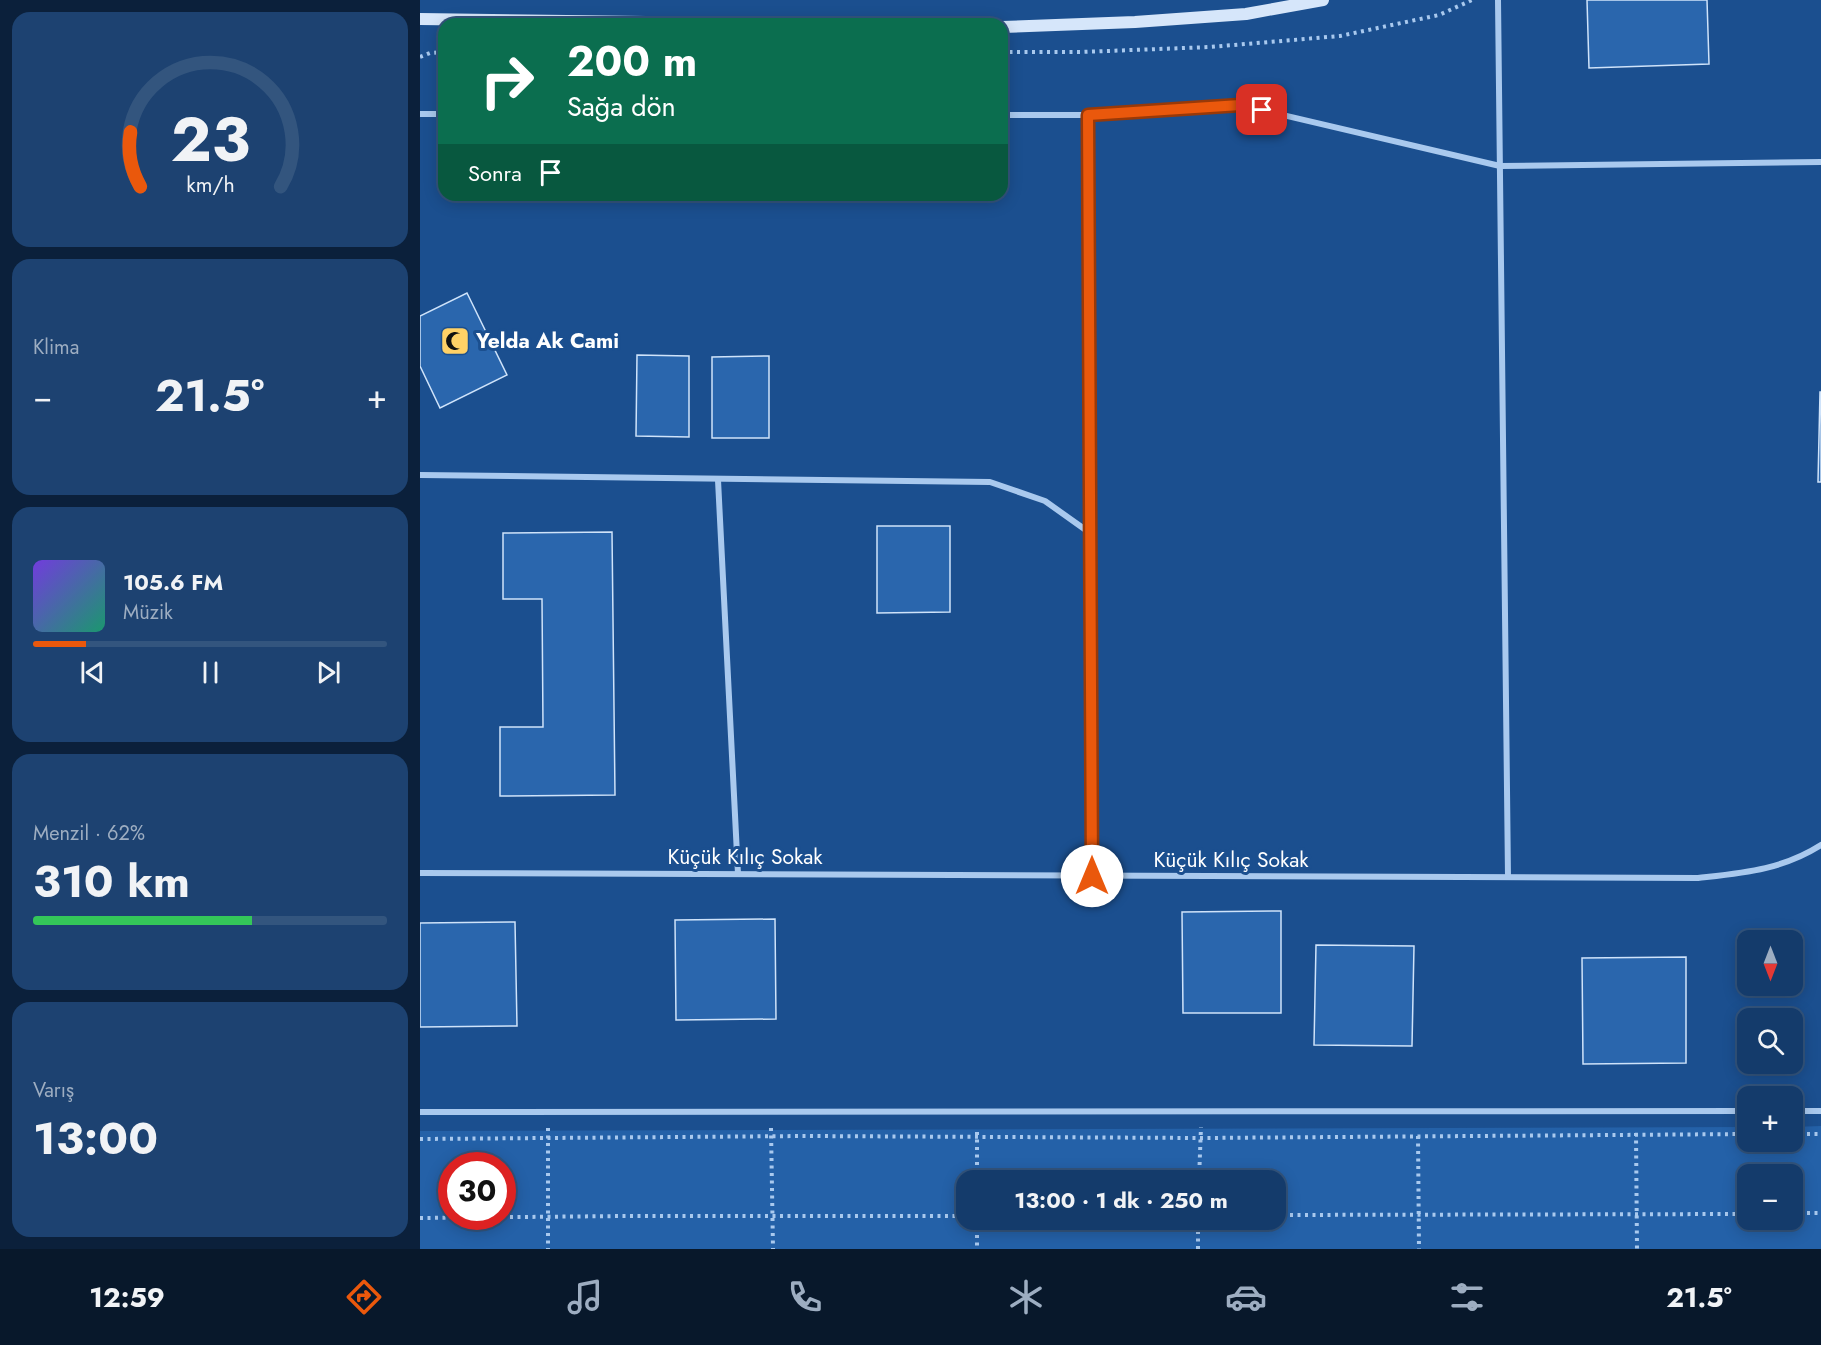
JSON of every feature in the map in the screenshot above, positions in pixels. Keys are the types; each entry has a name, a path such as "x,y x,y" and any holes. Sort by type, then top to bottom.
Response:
{"main road":[{"path":"1008,27 1134,22 1246,14 1323,0"},
{"path":"421,19 438,19"}],"street":[{"path":"1498,0 1508,877"},
{"path":"1008,115 1088,115 1240,105 1500,166 1821,162"},
{"path":"420,114 438,114"},
{"path":"1088,115 1092,876"},
{"path":"420,475 990,482 1045,501 1090,533"},
{"path":"718,480 738,874"},
{"name":"Küçük Kılıç Sokak","path":"420,873 1698,878 1754,872 1785,863 1821,845"},
{"path":"420,1112 1737,1111"},
{"path":"1803,1111 1821,1111"}],"path":[{"path":"1008,52 1081,52 1210,47 1340,36 1439,15 1472,0"},
{"path":"420,57 438,52"},
{"path":"1199,1170 1201,1111"},
{"path":"1636,1111 1636,1249"},
{"path":"548,1112 549,1249"},
{"path":"771,1112 773,1249"},
{"path":"977,1112 977,1170"},
{"path":"420,1139 772,1136 1201,1138 1737,1134"},
{"path":"1803,1134 1821,1134"},
{"path":"1418,1136 1419,1249"},
{"path":"1803,1214 1821,1213"},
{"path":"1286,1215 1737,1214"},
{"path":"420,1218 956,1216"},
{"path":"977,1230 977,1249"},
{"path":"1197,1249 1198,1230"}],"shaded area":[{"path":"1821,1126 1821,1249 420,1249 420,1131 1737,1127 1737,1152 1803,1152 1803,1127"}],"building":[{"path":"1587,0 1707,0 1709,64 1589,68"},
{"name":"Yelda Ak Cami","path":"467,293 507,375 440,408 420,366 420,316"},
{"path":"637,355 689,356 689,437 636,436"},
{"path":"769,356 769,438 712,438 712,357"},
{"path":"1820,392 1821,482 1818,482"},
{"path":"877,526 950,526 950,612 877,613"},
{"path":"612,532 615,795 500,796 500,727 543,727 542,599 503,599 503,533"},
{"path":"1281,911 1281,1013 1183,1013 1182,912"},
{"path":"775,919 776,1019 676,1020 675,920"},
{"path":"515,922 517,1026 420,1027 420,923"},
{"path":"1316,945 1414,946 1412,1046 1314,1045"},
{"path":"1686,957 1686,1063 1583,1064 1582,958"}],"place":[{"name":"Yelda Ak Cami","path":"455,341"}],"route":[{"path":"1092,876 1088,115 1240,105 1262,110"}]}
